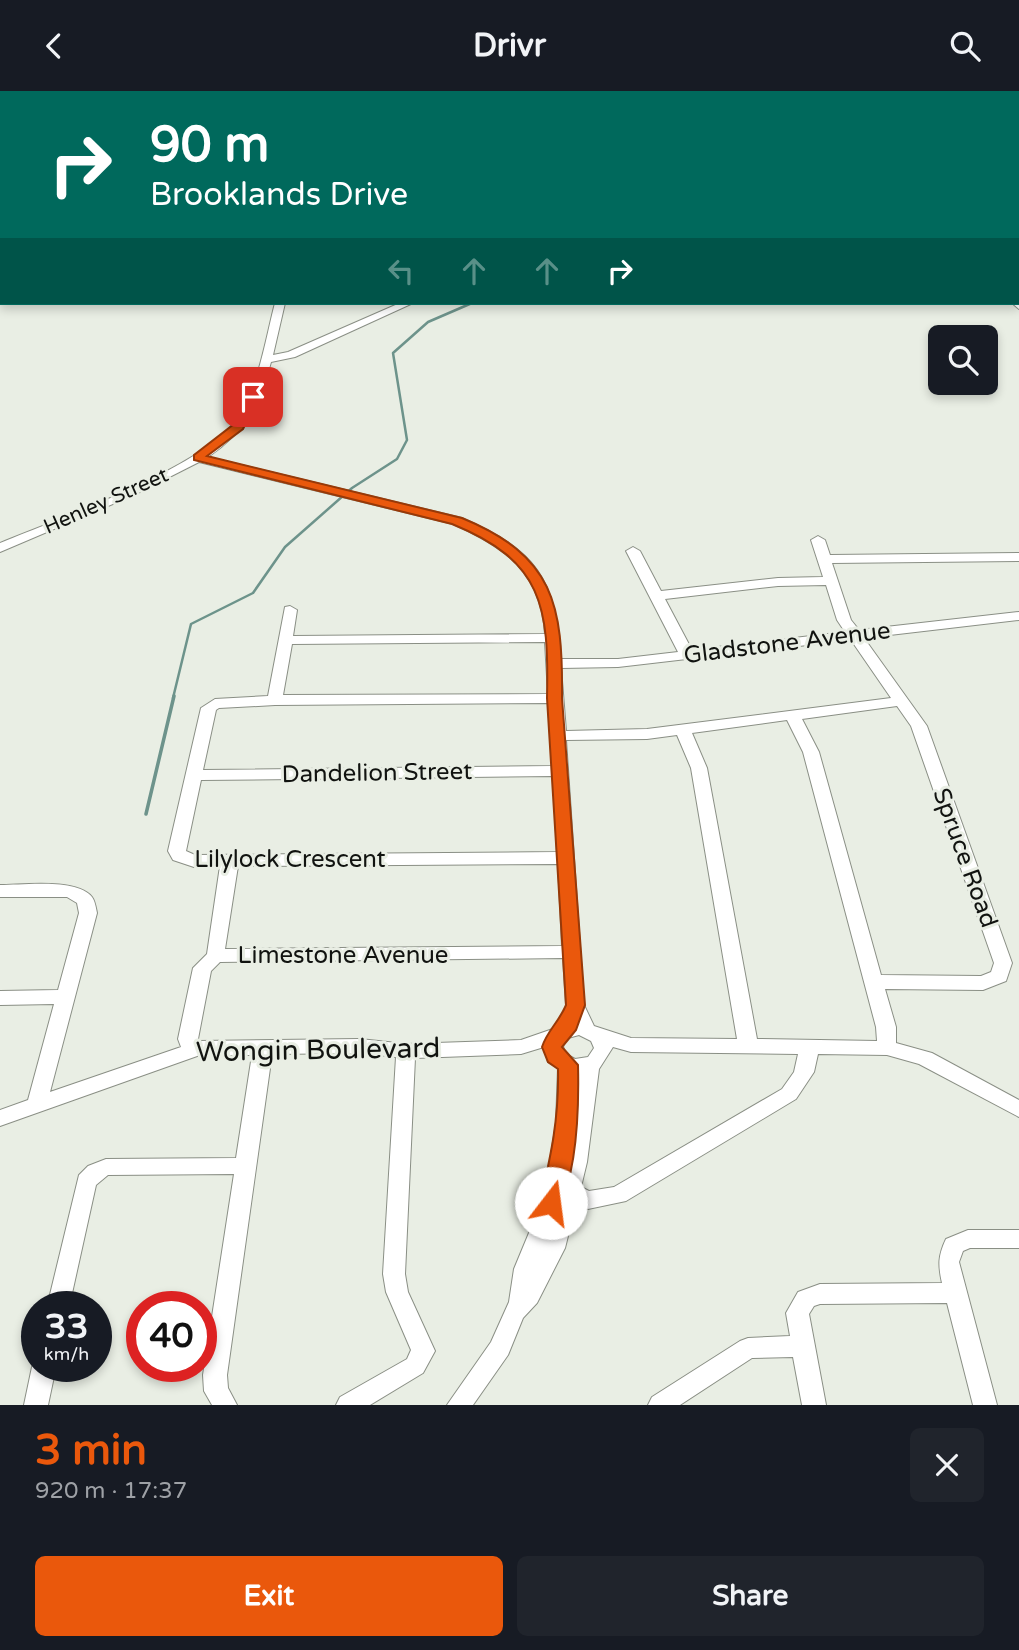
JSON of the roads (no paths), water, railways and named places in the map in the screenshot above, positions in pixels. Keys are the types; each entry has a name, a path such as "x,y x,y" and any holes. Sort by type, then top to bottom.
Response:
{"street":[{"name":"Henley Street","path":"0,548 198,458 239,426 265,360 279,305"},
{"path":"265,360 291,355 404,305"},
{"path":"198,458 457,521 491,535 513,550 531,569 548,603 555,664 575,1005 563,1190 544,1272 529,1296 520,1304 500,1348 459,1405"},
{"name":"Spruce Road","path":"818,540 844,619 919,726 1003,963 999,976 983,983 874,982"},
{"path":"633,551 687,655"},
{"path":"825,559 1019,557"},
{"path":"658,596 778,582 830,581"},
{"path":"275,700 290,610"},
{"name":"Gladstone Avenue","path":"555,664 618,663 1019,616"},
{"path":"285,640 552,638"},
{"name":"Lilylock Crescent","path":"555,698 222,702 209,708 177,851 179,856 194,861 565,858"},
{"path":"558,736 628,736 902,701"},
{"path":"792,715 811,752 886,1027 887,1048"},
{"path":"683,730 699,768 748,1044"},
{"name":"Dandelion Street","path":"194,775 560,771"},
{"path":"216,956 230,861"},
{"path":"0,891 70,891 85,900 88,912 37,1105"},
{"name":"Limestone Avenue","path":"191,1049 188,1039 202,968 216,956 572,952"},
{"path":"0,998 66,997"},
{"path":"573,1052 604,1049 575,1005"},
{"path":"593,1032 631,1045"},
{"name":"Wongin Boulevard","path":"0,1118 191,1049 360,1046 406,1051 521,1047 573,1052 593,1032"},
{"path":"573,1052 631,1045 748,1044 887,1048 925,1058 1019,1109"},
{"path":"563,1190 588,1200 618,1195 789,1094 803,1079 809,1062 808,1046"},
{"path":"225,1405 214,1384 263,1047"},
{"path":"348,1405 415,1366 423,1351 397,1292 394,1274 406,1051"},
{"path":"62,1291 86,1181 95,1172 106,1167 247,1166"},
{"path":"985,1405 948,1262 954,1245 968,1239 1019,1239"},
{"path":"814,1405 797,1313 806,1299 820,1294 956,1293"},
{"path":"660,1405 748,1348 803,1346"},
{"path":"36,1405 41,1382"}],"waterway":[{"path":"173,698 191,624 253,593 285,547 352,488 397,459 407,440 393,353 428,322 467,305"},
{"path":"146,814 174,696"}]}
